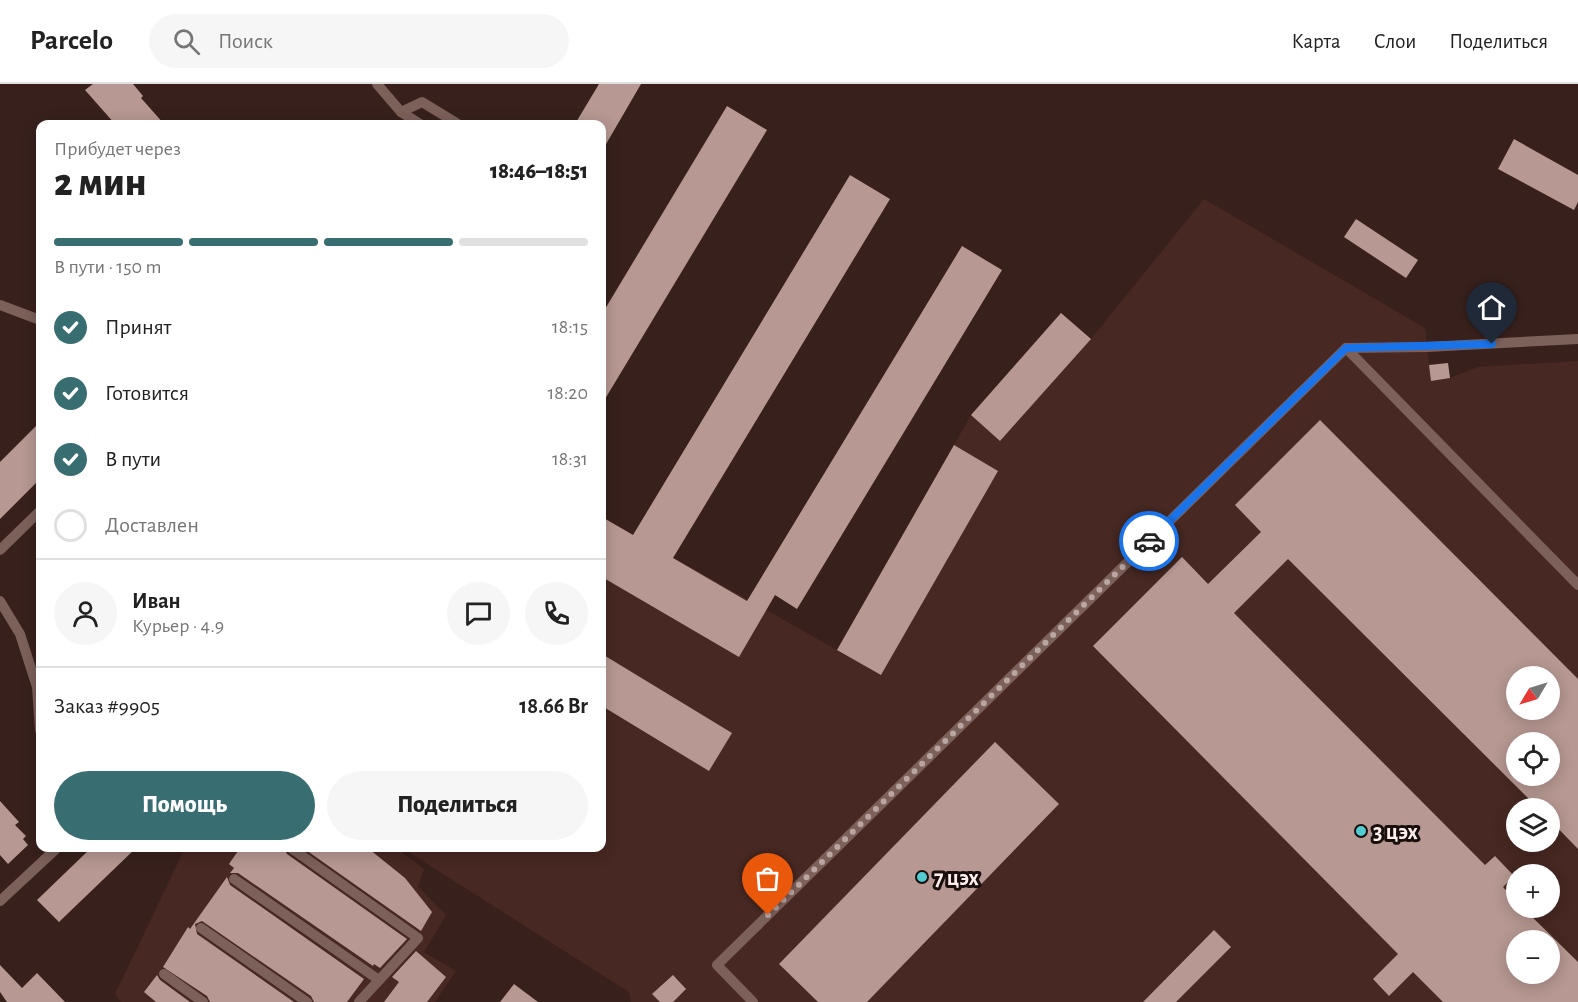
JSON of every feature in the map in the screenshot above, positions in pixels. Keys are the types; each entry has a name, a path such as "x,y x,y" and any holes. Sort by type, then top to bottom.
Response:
{"lane":[{"path":"377,84 401,112 414,120"},
{"path":"401,112 422,102 451,120"},
{"path":"0,305 36,318"},
{"path":"753,1002 717,965 1346,348 1427,347 1578,339"},
{"path":"1346,348 1578,585"},
{"path":"0,550 36,515"},
{"path":"0,602 20,634 36,684"},
{"path":"0,901 53,852"},
{"path":"297,852 418,938 361,1001"},
{"path":"234,879 379,980"},
{"path":"201,928 307,1002"},
{"path":"164,974 202,1002"}],"shaded area":[{"path":"1204,199 1425,328 1431,381 1450,378 1478,367 1578,361 1578,1002 631,1002 629,992 408,852 606,852 606,519 837,650 971,415 1061,313 1091,339"},
{"path":"183,852 401,852 424,869 418,887 446,915 424,952 456,971 435,1002 121,1002 115,994"}],"building":[{"path":"93,84 133,84 143,96 141,98 160,120 111,120 85,90"},
{"path":"599,84 641,84 606,144 606,120 577,120"},
{"path":"727,106 767,130 606,397 606,307"},
{"path":"1514,139 1578,175 1578,202 1574,210 1498,169"},
{"path":"850,175 890,199 673,558 747,601 962,246 1002,270 797,609 775,595 739,657 606,579 606,519 633,535"},
{"path":"1356,219 1418,260 1406,278 1344,237"},
{"path":"1061,313 1091,339 1000,441 971,415"},
{"path":"1448,363 1450,378 1431,381 1429,365"},
{"path":"1320,420 1578,679 1578,849 1560,830 1560,798 1528,798 1516,786 1560,786 1560,732 1506,732 1506,776 1288,559 1234,613 1485,865 1495,856 1506,868 1506,884 1503,887 1506,890 1506,918 1533,918 1545,930 1506,930 1506,984 1560,984 1560,944 1578,962 1578,1002 1443,1002 1413,972 1389,996 1373,979 1398,954 1093,646 1182,557 1208,584 1261,532 1235,505"},
{"path":"36,426 36,483 0,519 0,462"},
{"path":"954,445 998,471 881,675 837,650"},
{"path":"606,656 732,733 709,771 606,708"},
{"path":"995,742 1059,804 867,1002 818,1002 779,964"},
{"path":"0,801 19,822 15,825 26,836 23,839 28,845 8,864 0,855"},
{"path":"87,852 132,852 59,922 37,900"},
{"path":"237,852 286,852 407,939 380,968 374,964 373,966 238,873 230,873 234,868 229,864"},
{"path":"309,852 373,852 405,878 432,912 421,931"},
{"path":"227,877 230,885 364,979 347,1002 314,1002 311,996 202,921 195,924 197,934 294,1002 210,1002 207,996 163,967 188,927 190,929"},
{"path":"1214,930 1231,947 1176,1002 1143,1002"},
{"path":"416,951 446,977 427,1002 384,1002 399,982 392,977"},
{"path":"0,965 22,988 37,973 65,1002 7,1002 0,992"},
{"path":"157,975 160,980 190,1002 156,1002 144,992"},
{"path":"673,975 686,989 673,1002 660,1002 652,994"},
{"path":"514,984 538,1002 500,1002"}],"way so far":[{"path":"768,915 1149,541"}],"place":[{"name":"3 цэх","path":"1361,831"},
{"name":"7 цэх","path":"922,877"}],"route":[{"path":"1149,541 1346,348 1492,344"}]}
